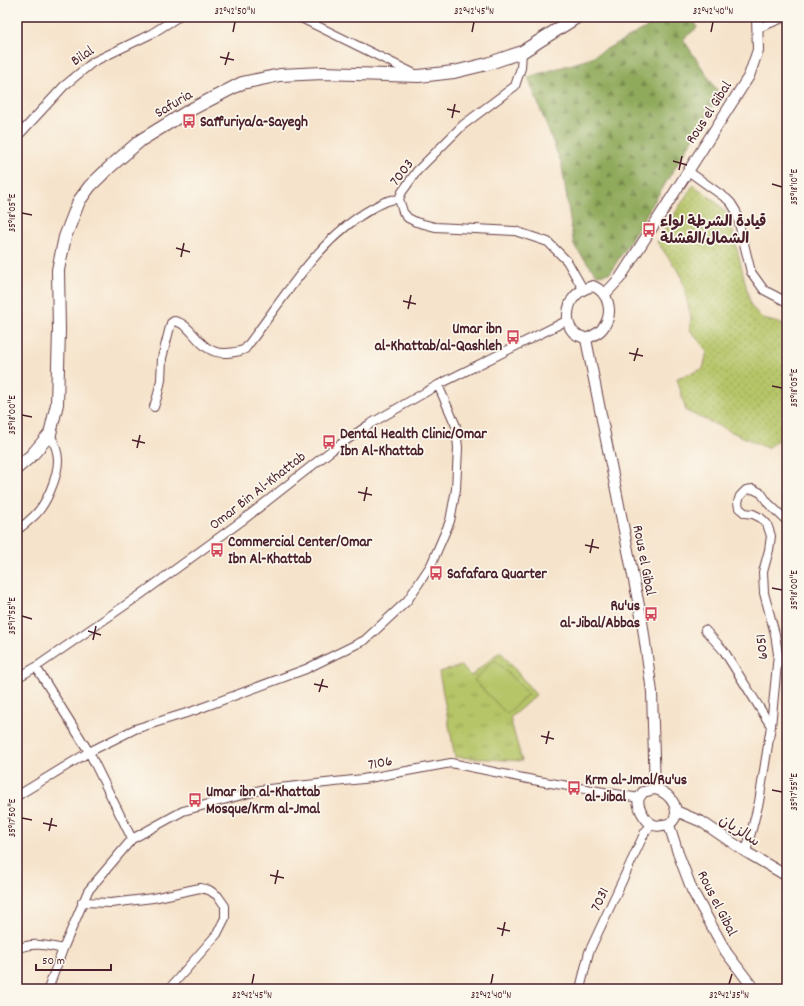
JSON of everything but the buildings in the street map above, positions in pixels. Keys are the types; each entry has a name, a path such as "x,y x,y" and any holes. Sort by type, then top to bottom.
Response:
{"main road":[{"name":"Safuria","path":"17,468 32,455 50,434 57,404 59,330 58,270 65,237 79,202 90,186 141,140 184,113 242,83 280,75 323,73 419,76 454,72 488,64 522,52 577,17"}],"street":[{"name":"Bilal","path":"17,137 64,86 93,62 151,34 178,17"},
{"path":"299,17 419,76"},
{"name":"Rous el Gibal","path":"605,294 620,278 750,76 758,50 757,17"},
{"path":"758,28 786,17"},
{"name":"7003","path":"522,52 521,68 515,86 464,125 417,172 402,192 399,199 403,212 408,218 416,222 435,227 516,231 548,242 567,261 582,289"},
{"path":"688,171 731,203 736,212 751,272 764,290 787,302"},
{"path":"154,407 161,380 162,358 171,323 178,321 211,351 221,353 241,352 250,343 299,276 330,241 369,210 386,201 399,199"},
{"path":"593,286 600,289 605,294 608,300 609,310 608,319 603,328 596,335 586,339 576,334 571,329 568,320 570,304 575,296 582,289 593,286"},
{"name":"Omar Bin Al-Khattab","path":"17,678 36,667 140,595 243,520 332,450 370,424 438,385 568,320"},
{"name":"Rous el Gibal","path":"586,339 643,629 652,692 655,789"},
{"path":"17,796 89,752 135,729 193,711 306,669 365,640 407,600 431,565 450,521 456,489 458,448 456,426 438,385"},
{"path":"17,530 35,516 47,497 55,477 58,461 56,449 50,434"},
{"name":"6051","path":"746,852 759,802 771,726 778,654 775,634 764,593 763,572 770,550 771,536 767,524 761,518 753,514 745,513 739,508 738,502 740,496 746,490 753,489 761,493 768,503 787,521"},
{"path":"705,630 724,651 771,726"},
{"path":"36,667 89,752 132,839 88,891 82,902 48,989"},
{"name":"7106","path":"132,839 183,811 260,790 363,779 451,762 533,780 639,798"},
{"path":"655,789 665,793 674,804 676,811 674,821 669,825 657,826 652,824 642,813 639,798 643,792 655,789"},
{"name":"سالزيان","path":"676,811 702,822 746,852 787,876"},
{"name":"7031","path":"580,989 589,952 645,832 652,824"},
{"name":"Rous el Gibal","path":"669,825 692,890 726,952 754,989"},
{"path":"82,902 111,903 153,898 200,888 209,890 218,896 225,906 225,918 217,934 169,989"},
{"path":"17,949 44,944 63,949"}],"green space":[{"path":"666,17 693,17 697,28 683,39 720,95 610,273 597,275 574,246 562,166 528,77 586,60"},
{"path":"693,185 714,200 729,216 751,306 763,319 787,325 787,433 767,448 686,411 677,378 703,369 707,351 690,330 691,318 681,275 657,242"},
{"path":"500,651 536,695 510,718 522,761 455,757 439,672 461,666 471,676"},
{"path":"495,660 528,694 507,714 474,680"}],"place":[{"name":"Saffuriya/a-Sayegh","path":"189,121"},
{"name":"قيادة الشرطة لواء الشمال/القشلة","path":"649,230"},
{"name":"Umar ibn al-Khattab/al-Qashleh","path":"513,337"},
{"name":"Dental Health Clinic/Omar Ibn Al-Khattab","path":"329,442"},
{"name":"Commercial Center/Omar Ibn Al-Khattab","path":"217,550"},
{"name":"Safafara Quarter","path":"436,573"},
{"name":"Ru'us al-Jibal/Abbas","path":"651,614"},
{"name":"Krm al-Jmal/Ru'us al-Jibal","path":"574,788"},
{"name":"Umar ibn al-Khattab Mosque/Krm al-Jmal","path":"195,800"}]}
